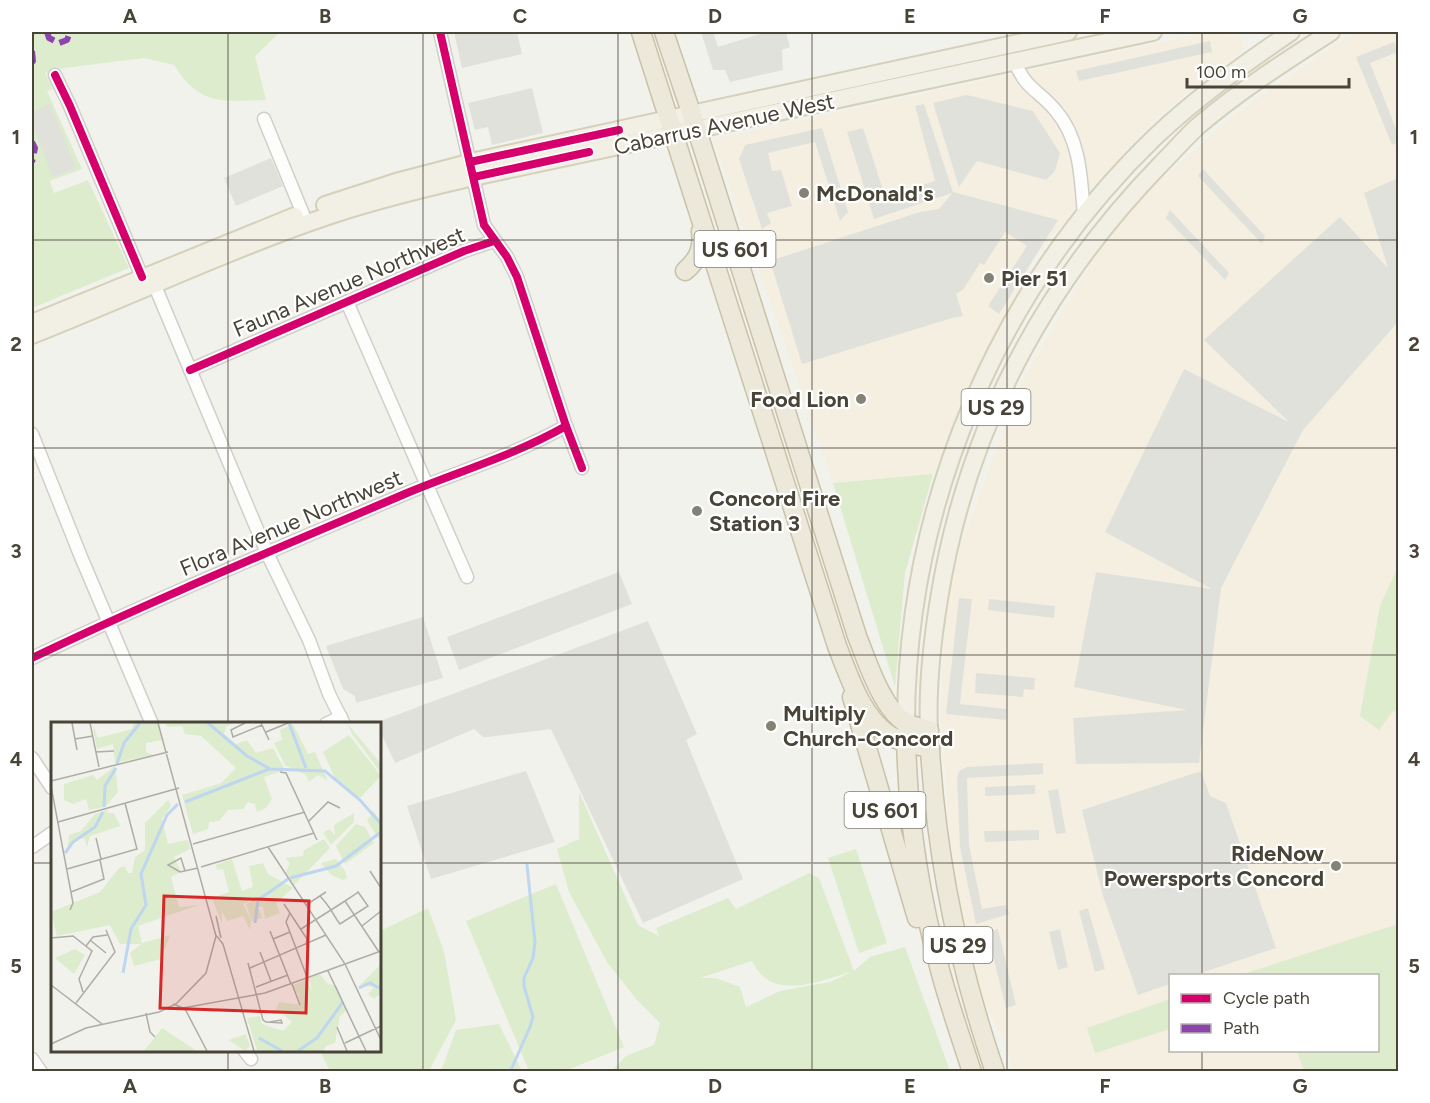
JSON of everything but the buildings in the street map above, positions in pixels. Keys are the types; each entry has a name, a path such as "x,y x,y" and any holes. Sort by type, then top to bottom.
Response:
{"highway":[{"name":"US 601","path":"641,32 837,646 922,934 940,970"},
{"name":"US 601","path":"664,32 857,636 879,688 894,712 930,739"},
{"path":"699,214 702,243 694,264 685,271 708,273 722,289"},
{"path":"784,484 806,477"},
{"path":"837,646 859,701 889,735 906,743 930,739"},
{"name":"US 29","path":"906,722 908,793 925,910 940,970 972,1071"},
{"name":"US 29","path":"930,739 934,808 950,911 994,1071"}],"main road":[{"name":"Cabarrus Avenue West","path":"32,335 149,279 303,213 396,182 472,169 694,122 992,48 1068,32"},
{"path":"1015,62 1016,56 1023,51 1086,36 1091,32"},
{"name":"Cabarrus Avenue West","path":"694,122 863,94 1153,32"},
{"path":"1300,32 1312,44"},
{"name":"US 29","path":"930,739 931,658 935,620 951,534 974,460 1011,372 1048,305 1084,253 1134,193 1197,128 1243,91 1331,32"},
{"path":"1279,34 1298,54"},
{"name":"US 29","path":"906,722 914,618 927,540 940,488 964,420 992,359 1035,283 1102,193 1155,137 1211,88 1279,34"},
{"path":"863,94 868,85 980,60 990,53 992,48"},
{"name":"Cabarrus Avenue West","path":"32,323 149,279 472,169"}],"street":[{"name":"Fauna Avenue Northwest","path":"189,370 464,251 494,241 484,225 440,32"},
{"path":"1015,62 1026,84 1047,100 1065,124 1077,155 1084,216"},
{"path":"54,75 149,279 267,553 309,640 329,694 343,720"},
{"path":"263,241 284,226 302,219 303,213 264,119"},
{"path":"1081,181 1094,192 1102,193"},
{"path":"494,241 507,257 518,277 566,426 582,468"},
{"path":"347,302 467,577"},
{"name":"Flora Avenue Northwest","path":"32,658 109,621 426,485 542,440 566,426"},
{"path":"32,434 152,722"},
{"path":"32,758 51,786"},
{"path":"32,847 51,834"},
{"path":"32,1060 41,1071"}],"shaded area":[{"path":"454,32 517,32 522,54 462,68"},
{"path":"701,32 713,32 718,47 766,32 786,32 790,47 782,50 783,70 730,82 725,70 713,70"},
{"path":"1208,32 1242,37 1244,49 1158,116 1099,180 1034,259 933,474 833,483 713,139"},
{"path":"1359,32 1398,32 1398,567 1380,606 1392,712 1398,710 1398,924 1243,974 1169,974 1169,999 1087,1028 1095,1052 1169,1029 1169,1052 1297,1052 1304,1071 1014,1072 1009,1054 981,994 964,929 949,830 941,709 945,607 961,545 1022,380 1092,261 1141,197 1235,114 1337,43"},
{"path":"1210,41 1212,52 1079,81 1076,71"},
{"path":"1394,42 1398,52 1370,63 1398,134 1398,142 1392,145 1356,57"},
{"path":"532,88 543,133 492,145 488,127 475,130 468,103"},
{"path":"967,95 1033,111 1060,153 1055,171 1046,180 977,161 959,187 933,103"},
{"path":"50,104 76,168 53,177 32,124 32,112"},
{"path":"924,104 953,192 1058,220 999,314 988,306 1027,246 1005,232 984,265 980,263 963,290 956,294 963,316 802,364 770,261 920,212 939,209 952,193 874,219 847,132 863,128 885,196 935,181 915,106"},
{"path":"822,128 848,212 840,221 815,142 768,153 772,171 781,170 792,206 767,213 771,223 762,229 739,159 745,145"},
{"path":"271,158 283,186 236,206 224,178"},
{"path":"1203,169 1265,236 1262,244 1198,176"},
{"path":"1398,178 1398,322 1303,430 1221,588 1199,763 1076,764 1073,718 1187,710 1074,687 1096,572 1212,589 1105,532 1184,369 1289,422 1204,340 1340,217 1388,268 1364,193"},
{"path":"1170,210 1229,273 1225,280 1166,218"},
{"path":"619,572 632,604 459,670 447,637"},
{"path":"959,598 972,599 960,704 1007,709 1006,720 946,714"},
{"path":"989,599 1055,606 1054,618 988,610"},
{"path":"423,617 443,678 356,703 355,696 343,689 326,646"},
{"path":"648,621 697,734 686,740 743,879 643,923 551,729 483,737 474,729 395,763 381,733 381,722 378,722"},
{"path":"976,673 1035,678 1034,690 1024,689 1023,697 975,693"},
{"path":"1043,763 1043,774 967,778 969,845 982,909 1006,905 1009,914 976,924 960,847 957,778 959,771 967,767"},
{"path":"526,771 555,842 431,879 407,806"},
{"path":"1201,771 1210,796 1226,803 1276,948 1198,974 1169,974 1169,984 1138,995 1103,896 1082,810"},
{"path":"1035,785 1035,794 985,796 985,787"},
{"path":"1058,789 1066,833 1056,834 1048,791"},
{"path":"1039,830 1039,840 985,842 984,831"},
{"path":"1088,908 1105,969 1095,972 1079,911"},
{"path":"998,929 1016,1005 1006,1008 987,932"},
{"path":"1060,929 1068,967 1058,970 1049,932"}],"green space":[{"path":"32,32 280,32 255,56 266,100 214,99 194,88 174,65 144,58 64,68 45,73 53,89 47,91 82,169 50,181 54,193 88,180 129,268 32,308"},
{"path":"933,474 905,573 895,687 833,483"},
{"path":"1398,567 1398,710 1392,712 1379,730 1360,716 1380,606"},
{"path":"579,792 638,925 659,936 656,928 728,898 736,909 809,873 819,878 854,971 870,957 905,947 950,1071 612,1071 626,1056 654,1045 660,1023 637,1000 607,962 569,892 557,849 579,839","holes":["752,961 763,976 783,985 808,984 853,971 830,982 780,991 746,1007 740,987 716,978 700,978"]},
{"path":"856,849 887,943 859,953 828,858"},
{"path":"556,884 624,1047 565,1071 529,1071 466,921"},
{"path":"428,908 444,951 456,1020 429,1071 330,1071 320,1052 381,1052 381,931"},
{"path":"1398,924 1398,1071 1304,1071 1297,1052 1379,1052 1379,974 1243,974"},
{"path":"1169,999 1169,1029 1095,1053 1087,1028"},
{"path":"499,1024 522,1071 441,1071 456,1030"}],"waterway":[{"path":"510,1072 533,1017 524,986 524,978 533,958 535,942 527,865"}],"marked path":[{"path":"47,32 49,38 59,43 67,40 70,32"},
{"path":"32,51 32,63"},
{"path":"32,142 35,148 32,162"}],"cycle path":[{"path":"440,32 484,225 507,257 517,277 582,468"},
{"path":"55,75 142,277"},
{"path":"470,162 619,130"},
{"path":"474,177 589,152"},
{"path":"190,370 464,251 494,241"},
{"path":"32,658 218,574 407,493 507,454 566,426"}],"place":[{"name":"McDonald's","path":"804,193"},
{"name":"Pier 51","path":"989,278"},
{"name":"Food Lion","path":"861,399"},
{"name":"Concord Fire Station 3","path":"697,511"},
{"name":"Multiply Church-Concord","path":"771,726"},
{"name":"RideNow Powersports Concord","path":"1336,866"}]}
